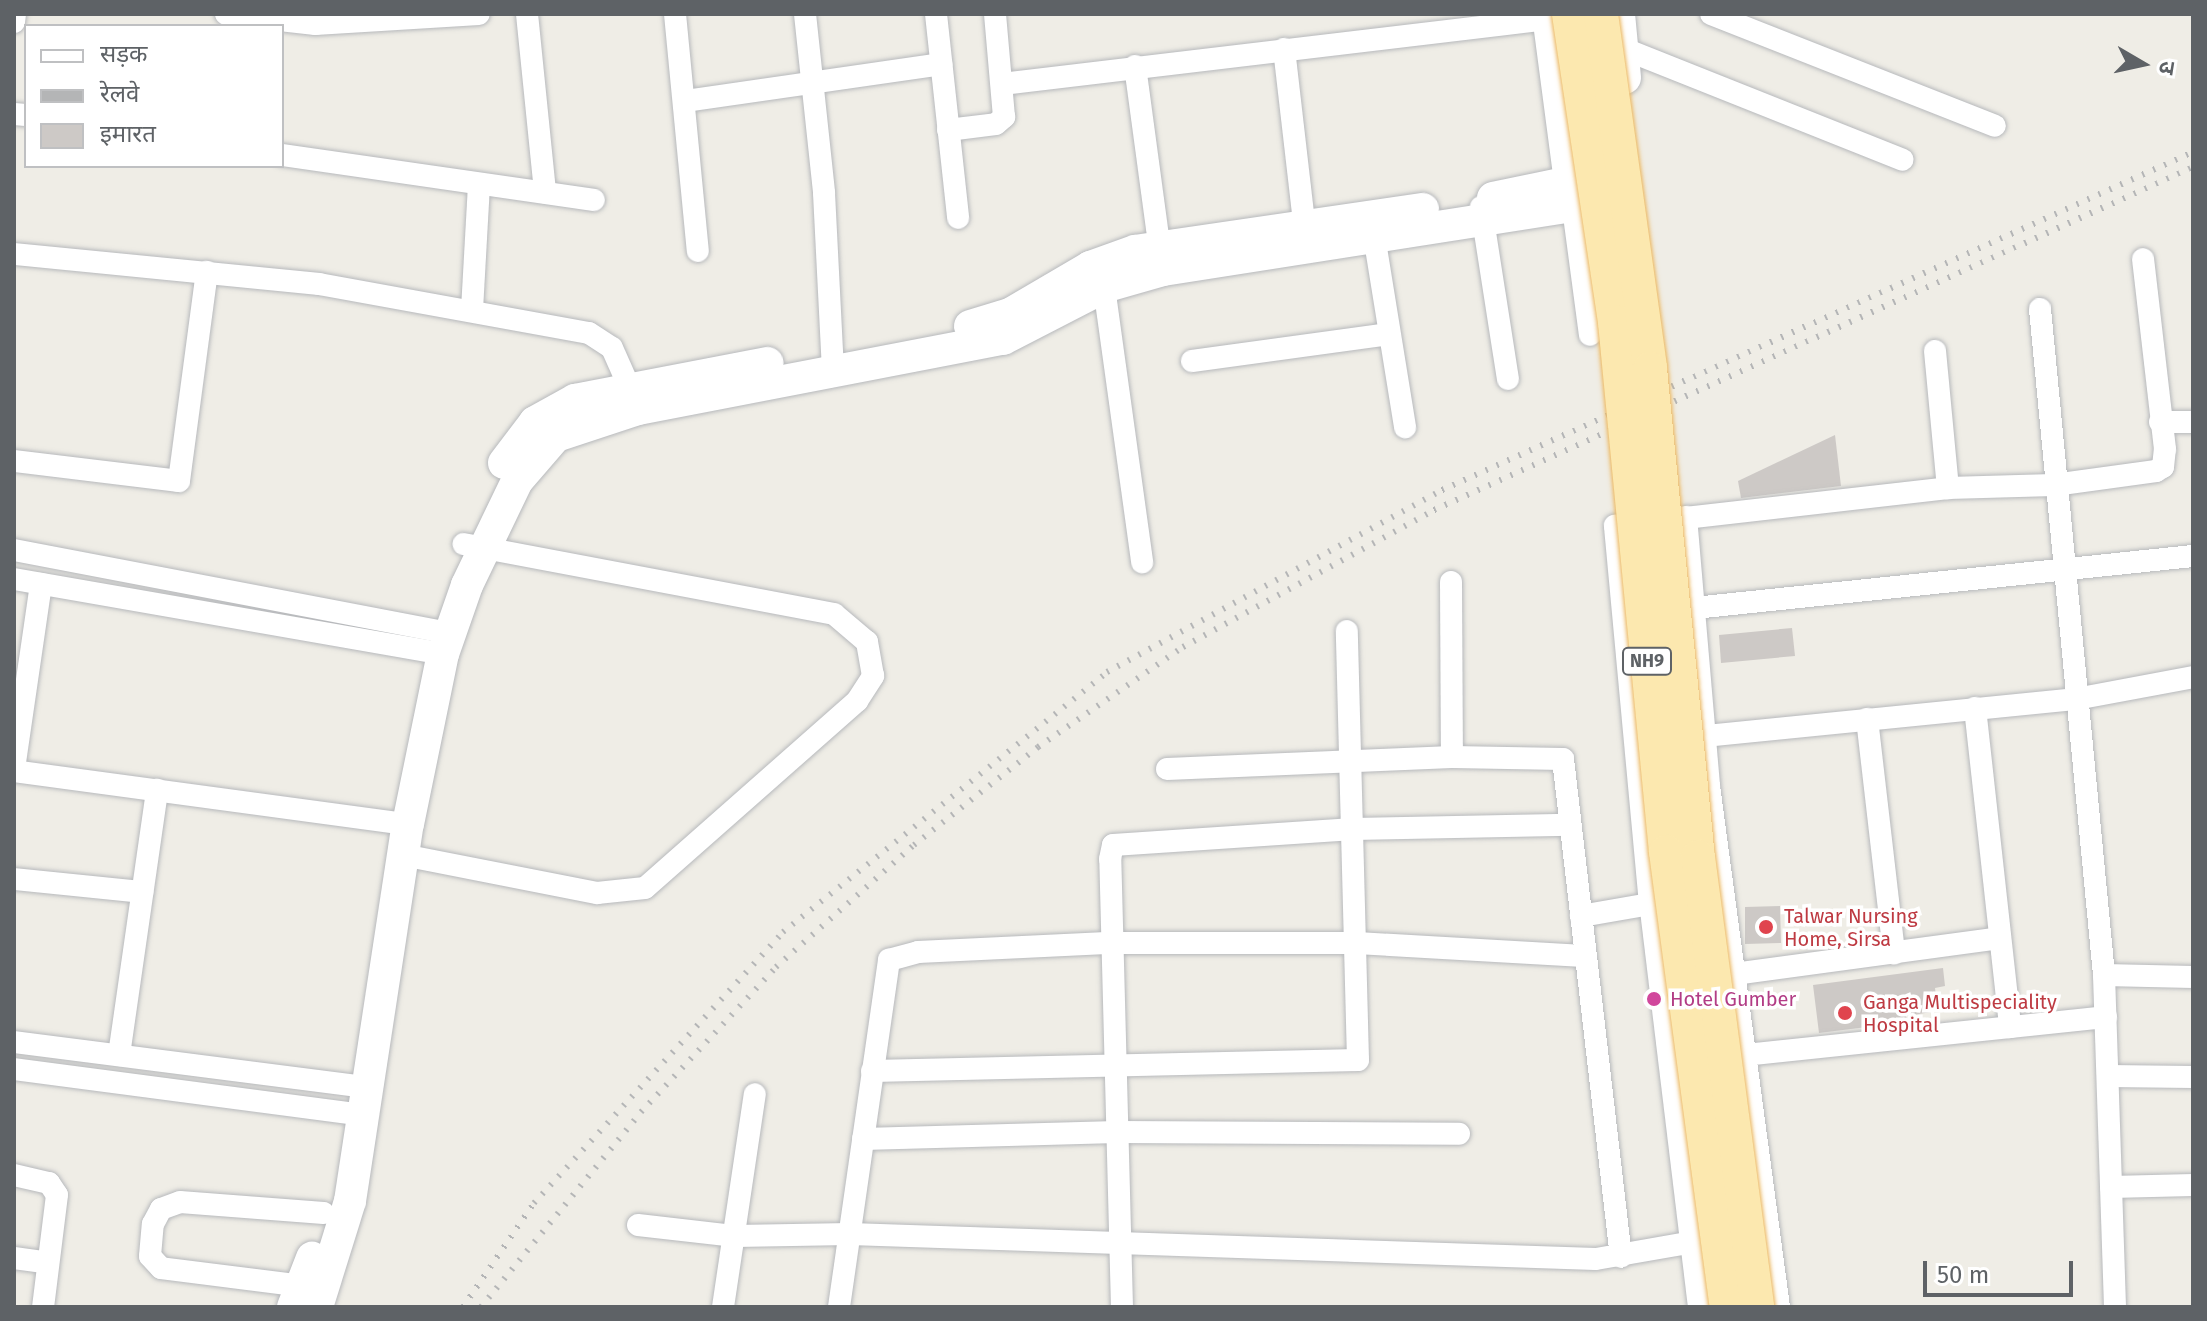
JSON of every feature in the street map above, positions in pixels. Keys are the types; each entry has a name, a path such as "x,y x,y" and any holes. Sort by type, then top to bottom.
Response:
{"main road":[{"name":"NH9","path":"1601,14 1647,343 1698,857 1757,1307"},
{"name":"NH9","path":"1555,16 1615,322 1666,852 1727,1307"}],"street":[{"path":"14,22 15,14"},
{"path":"226,14 315,24 479,14"},
{"path":"527,14 545,192"},
{"path":"675,14 698,251"},
{"path":"805,14 813,82 832,362"},
{"path":"936,14 958,218"},
{"path":"948,130 1000,122 1005,111 995,14"},
{"path":"832,362 996,320 1090,267 1571,196 1636,193 1619,14"},
{"path":"1711,14 1995,126"},
{"path":"1002,84 1555,16 1571,196 1590,335"},
{"path":"1622,48 1903,160"},
{"path":"1284,49 1305,237"},
{"path":"685,101 941,64"},
{"path":"1135,66 1161,258"},
{"path":"284,155 594,200"},
{"path":"472,310 479,184"},
{"path":"1481,211 1508,379"},
{"path":"1372,227 1405,427"},
{"path":"14,254 319,284 472,310 598,336 612,348 634,397"},
{"path":"304,1300 350,1201 354,1099 398,822 436,642 504,463 535,422 575,400 634,397 832,362 1016,335 1161,258"},
{"path":"1699,1307 1650,904 1615,529 1618,524 1948,488 2054,485 2156,471 2165,458 2143,259"},
{"path":"14,461 179,481 207,272"},
{"path":"1104,287 1142,562"},
{"path":"2040,309 2054,485 2066,569 2104,975 2115,1307"},
{"path":"1192,361 1389,334"},
{"path":"1935,351 1948,488"},
{"path":"2160,422 2193,422"},
{"path":"1686,517 1705,736 1779,1307"},
{"path":"403,855 597,893 621,895 645,888 857,701 873,676 867,642 834,614 474,546"},
{"path":"14,550 436,642"},
{"path":"1694,608 2193,556"},
{"path":"14,579 436,642"},
{"path":"1451,582 1452,757"},
{"path":"41,584 14,770 398,822"},
{"path":"872,1071 1358,1060 1347,631"},
{"path":"1705,736 2076,699 2191,677 2193,700"},
{"path":"1975,708 2010,1027"},
{"path":"1867,719 1894,953"},
{"path":"1167,769 1452,757 1562,757 1621,1257"},
{"path":"119,1055 157,790"},
{"path":"304,1300 354,1099 403,855 398,822"},
{"path":"1122,1307 1112,943 1113,845 1353,829 1570,825"},
{"path":"14,879 142,892"},
{"path":"1581,916 1650,904"},
{"path":"1734,974 2000,938"},
{"path":"839,1307 889,960 918,952 1112,943 1357,943 1584,956"},
{"path":"2104,975 2193,977"},
{"path":"1745,1055 2106,1017"},
{"path":"14,1042 119,1055 354,1099"},
{"path":"14,1069 354,1099"},
{"path":"2108,1076 2193,1077"},
{"path":"723,1307 755,1094"},
{"path":"863,1139 1117,1132 1459,1134"},
{"path":"14,1175 43,1180 55,1190 43,1307"},
{"path":"2111,1187 2193,1185"},
{"path":"304,1300 161,1268 150,1256 153,1224 161,1209 180,1202 324,1213"},
{"path":"638,1225 735,1236 850,1234 1621,1257 1693,1242"},
{"path":"14,1258 48,1263"}],"building":[{"path":"1835,435 1841,486 1741,498 1738,481"},
{"path":"1792,628 1795,656 1721,663 1719,635"},
{"path":"1780,906 1781,943 1745,944 1745,907"},
{"path":"1943,968 1945,986 1935,988 1938,1011 1906,1016 1907,1022 1819,1033 1813,985"}],"railway":[{"path":"463,1307 534,1203 783,932 1107,672 1442,490 2193,152"},
{"path":"481,1307 641,1112 776,967 914,845 1038,747 1183,647 1434,510 2193,167"}],"place":[{"name":"Talwar Nursing Home, Sirsa","path":"1766,927"},
{"name":"Hotel Gumber","path":"1654,999"},
{"name":"Ganga Multispeciality Hospital","path":"1845,1013"}]}
